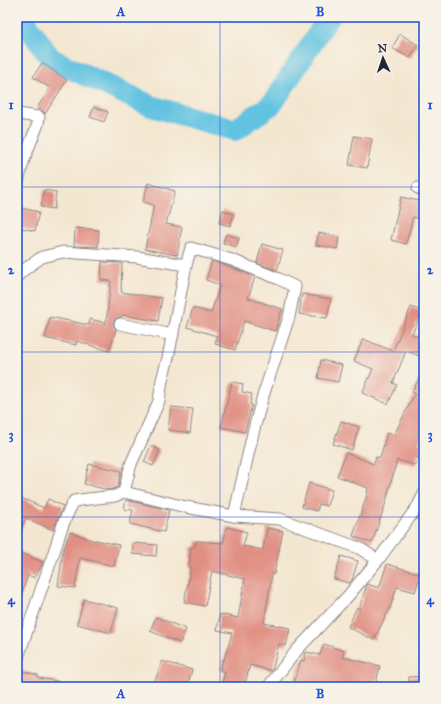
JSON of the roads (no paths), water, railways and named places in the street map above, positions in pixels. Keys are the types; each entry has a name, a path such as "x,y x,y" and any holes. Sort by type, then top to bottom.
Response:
{"street":[{"path":"17,114 39,117 38,124 24,159 17,185"},
{"path":"124,492 132,464 159,401 186,265 191,248 232,260 295,287 289,317 258,412 234,516"},
{"path":"17,276 42,257 63,252 137,257 186,265"},
{"path":"120,324 172,336"},
{"path":"17,660 66,514 74,502 88,498 115,496 124,492 186,507 234,516 280,519 359,548 378,560"},
{"path":"268,687 297,650 348,596 378,560 418,506 424,494"}],"waterway":[{"path":"22,17 51,59 151,106 235,130 272,104 329,17"}]}
